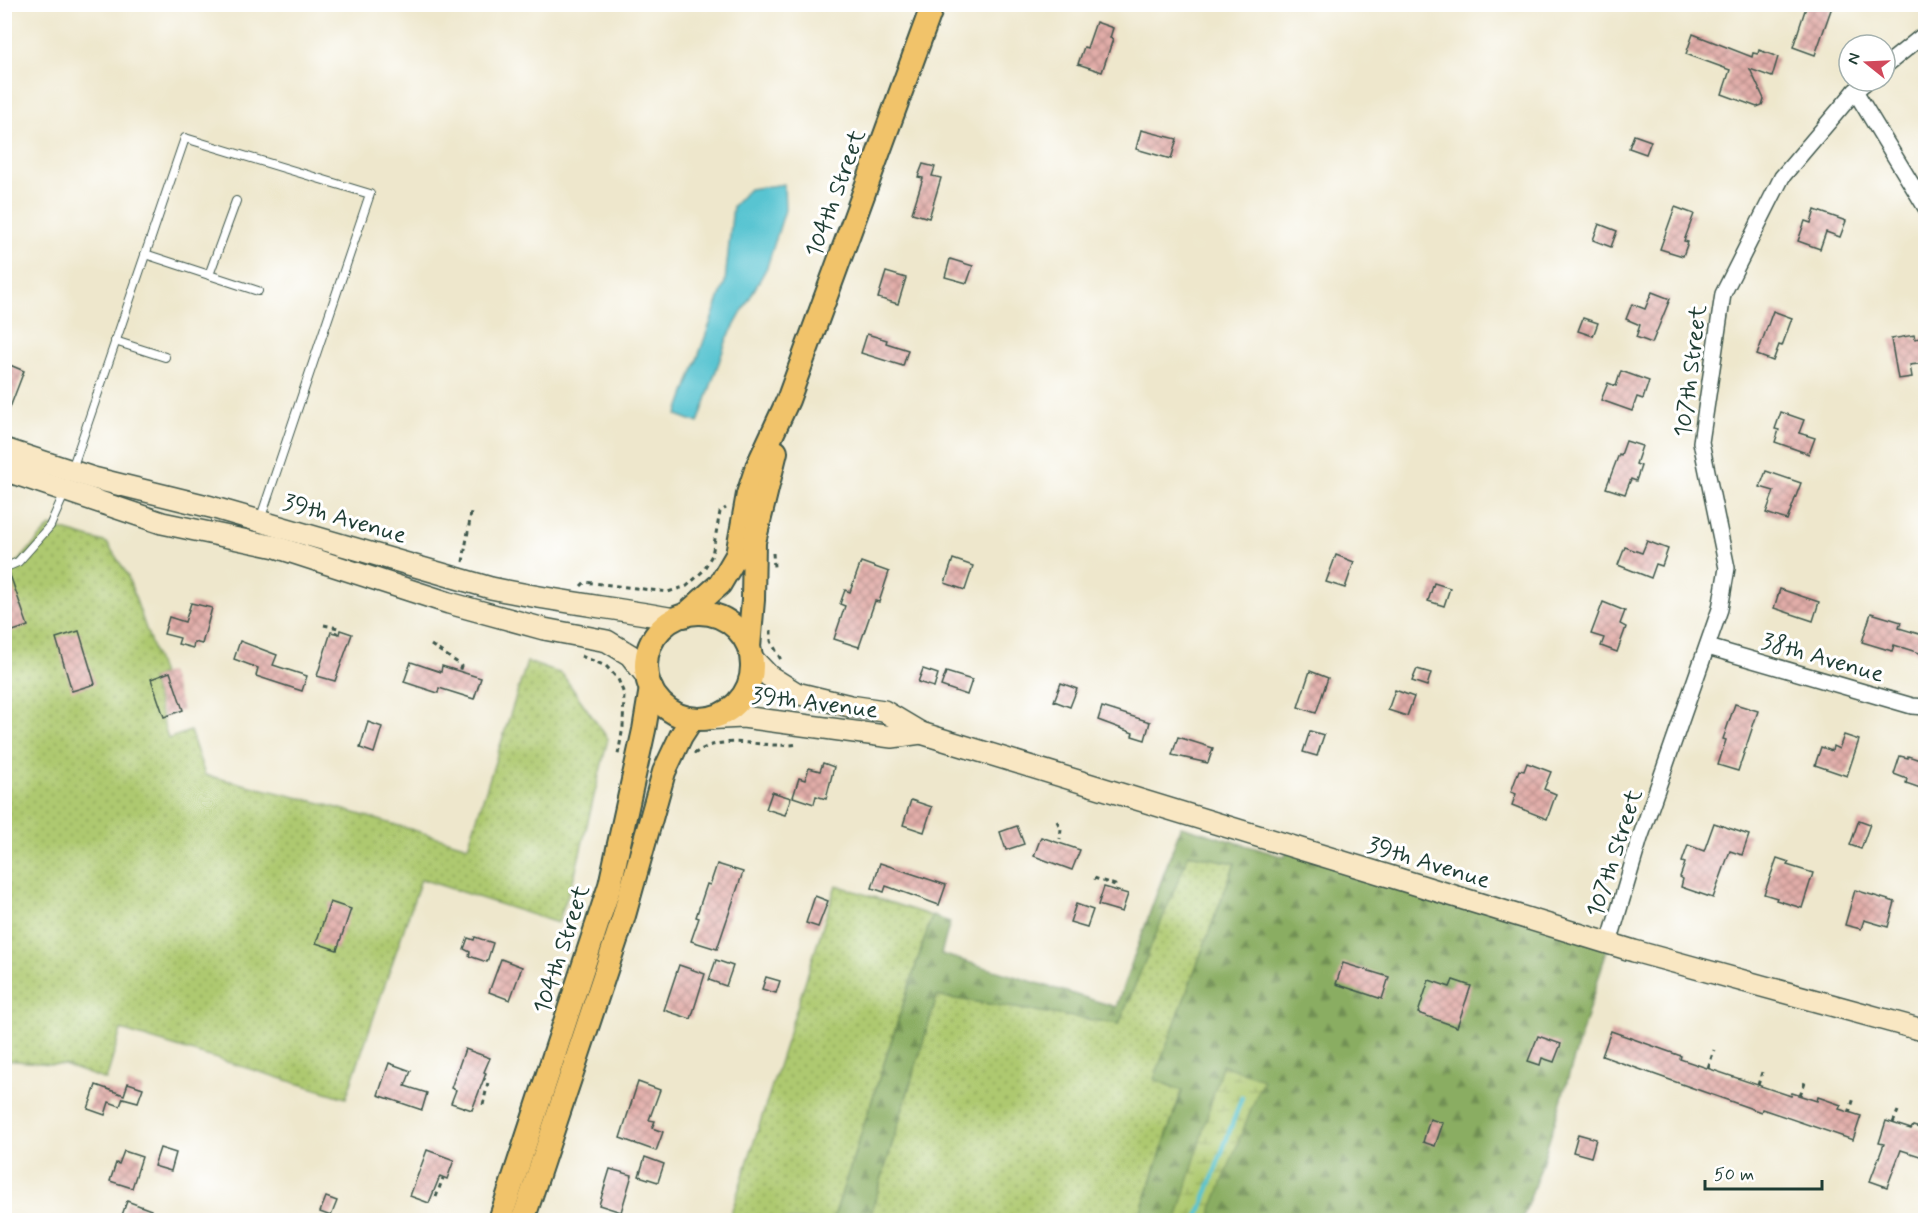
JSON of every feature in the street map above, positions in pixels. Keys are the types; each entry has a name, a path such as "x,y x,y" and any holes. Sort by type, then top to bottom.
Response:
{"main road":[{"name":"104th Street","path":"680,617 720,584 737,555 748,494 757,467 788,400 933,4"},
{"name":"104th Street","path":"750,653 754,542 788,400"},
{"name":"39th Avenue","path":"4,449 68,481 162,523 276,547 449,603 544,629 607,641 630,656 649,683"},
{"name":"39th Avenue","path":"4,470 260,520 491,588 536,597 680,617"},
{"path":"449,603 456,577"},
{"path":"700,614 715,616 729,623 741,633 750,653 752,675 746,692 735,706 720,715 698,719 675,714 661,703 649,683 647,660 652,644 661,630 680,617 700,614"},
{"name":"39th Avenue","path":"750,653 769,676 796,693 884,711 921,733 1609,943 1926,1031"},
{"name":"104th Street","path":"500,1221 610,885 644,730 649,683"},
{"name":"39th Avenue","path":"698,719 743,717 892,737 921,733"},
{"name":"104th Street","path":"523,1221 623,919 664,772 681,736 698,719"}],"street":[{"path":"1897,56 1926,33"},
{"name":"107th Street","path":"1609,943 1640,838 1720,609 1727,568 1701,442 1723,294 1782,177 1855,93"},
{"path":"1865,93 1926,208"},
{"name":"38th Avenue","path":"1708,647 1912,706 1926,707"}],"lane":[{"path":"4,568 18,562 50,526 68,481 185,138 370,194 260,520"},
{"path":"209,276 236,201"},
{"path":"145,254 258,291"},
{"path":"115,341 165,357"}],"path":[{"path":"585,582 668,592 687,586 703,571 712,555 720,512"},
{"path":"456,577 463,561 471,513"},
{"path":"773,578 775,556"},
{"path":"771,620 771,641 780,660 789,666"},
{"path":"324,625 338,628 336,633"},
{"path":"431,645 458,663 461,666 459,672"},
{"path":"579,655 606,666 618,679 624,694 623,727"},
{"path":"690,757 704,747 723,743 798,744"},
{"path":"1057,821 1061,829 1060,839"},
{"path":"1094,878 1113,884 1114,890"},
{"path":"1708,1068 1714,1050"},
{"path":"1758,1085 1763,1069"},
{"path":"483,1105 488,1082 484,1079"},
{"path":"1800,1095 1805,1082"},
{"path":"1849,1113 1854,1098"},
{"path":"1893,1123 1898,1111"},
{"path":"436,1197 443,1178"}],"green space":[{"path":"50,526 107,543 127,574 162,675 151,679 168,739 190,731 205,775 317,802 468,846 527,662 562,674 608,739 575,874 558,923 421,879 346,1098 121,1030 106,1080 64,1065 5,1060 4,568 18,562"},
{"path":"1181,826 1285,857 1289,846 1609,943 1541,1167 1522,1220 1138,1220 1182,1091 1154,1079 1235,863 1189,854 1119,1024 937,996 869,1220 833,1220 932,916 950,922 941,954 1116,1007"},
{"path":"1188,854 1235,863 1155,1079 1182,1090 1138,1220 869,1220 937,996 1119,1024"},
{"path":"836,885 932,916 833,1220 729,1220"},
{"path":"1222,1065 1263,1079 1212,1209 1211,1220 1177,1220"}],"water":[{"path":"784,184 785,210 767,267 727,339 698,423 677,415 725,282 733,206 749,189"}],"building":[{"path":"1807,4 1833,4 1815,55 1793,47"},
{"path":"1096,22 1113,28 1110,38 1113,39 1102,72 1078,64 1084,47 1087,48"},
{"path":"1693,34 1752,57 1753,53 1758,54 1759,50 1778,57 1772,77 1750,69 1764,99 1762,105 1757,107 1722,94 1730,70 1686,54"},
{"path":"1141,130 1177,139 1171,159 1136,149"},
{"path":"1634,135 1651,141 1646,154 1629,148"},
{"path":"923,164 935,167 932,176 941,178 929,218 912,213 923,178 918,177"},
{"path":"1675,207 1694,214 1684,241 1688,242 1683,256 1660,249"},
{"path":"1815,210 1846,221 1840,237 1826,232 1820,249 1798,241 1805,221 1811,223"},
{"path":"1599,224 1617,231 1611,247 1593,240"},
{"path":"950,259 973,266 967,283 945,277"},
{"path":"886,272 906,278 898,304 878,298"},
{"path":"1652,292 1670,299 1652,343 1636,337 1640,325 1626,319 1632,304 1645,309"},
{"path":"1773,311 1792,318 1782,346 1779,345 1773,361 1757,355"},
{"path":"1583,318 1598,323 1593,336 1578,331"},
{"path":"867,334 908,350 903,366 861,353"},
{"path":"1914,335 1915,339 1926,337 1926,363 1910,365 1912,377 1898,379 1891,339"},
{"path":"10,365 24,371 6,418 4,368 8,369"},
{"path":"1621,371 1649,381 1643,399 1637,397 1632,411 1601,400 1608,383 1616,386"},
{"path":"1781,412 1804,420 1799,433 1815,438 1809,454 1775,442 1779,430 1775,429"},
{"path":"1626,441 1642,446 1636,464 1641,466 1636,481 1631,479 1625,494 1606,488"},
{"path":"1766,471 1801,483 1787,520 1766,513 1774,491 1760,487"},
{"path":"1647,541 1668,549 1662,566 1656,564 1651,578 1618,565 1625,547 1642,553"},
{"path":"1336,555 1354,562 1345,588 1326,582"},
{"path":"953,559 973,566 965,590 945,583"},
{"path":"861,562 889,572 879,602 875,601 859,647 834,639 845,606 840,604 845,590 850,592"},
{"path":"9,572 28,626 4,634 4,574"},
{"path":"1434,583 1450,588 1444,606 1428,601"},
{"path":"1780,589 1819,602 1813,621 1774,608"},
{"path":"1603,602 1625,611 1620,624 1626,627 1617,652 1601,646 1604,638 1591,634"},
{"path":"191,603 212,608 202,644 194,642 193,648 178,644 180,638 164,634 169,617 185,622"},
{"path":"1871,613 1901,622 1899,628 1926,636 1926,655 1894,645 1892,651 1862,642"},
{"path":"340,630 352,634 335,681 317,676 331,632 339,634"},
{"path":"79,631 95,684 72,691 56,638"},
{"path":"240,641 277,655 273,665 307,676 302,691 256,676 258,668 234,659"},
{"path":"411,662 441,672 442,666 481,678 474,699 439,688 438,693 404,682"},
{"path":"923,669 938,674 934,687 918,682"},
{"path":"1417,669 1431,673 1427,686 1412,681"},
{"path":"1310,671 1328,678 1316,713 1298,707"},
{"path":"170,672 183,710 164,717 151,679"},
{"path":"946,672 972,680 967,695 941,686"},
{"path":"1061,683 1077,689 1070,707 1054,701"},
{"path":"1395,690 1414,697 1407,716 1388,710"},
{"path":"1735,704 1758,711 1738,771 1718,765 1726,740 1723,739"},
{"path":"1102,707 1150,722 1145,740 1098,720"},
{"path":"368,722 382,727 374,753 360,748"},
{"path":"1310,731 1324,735 1317,756 1303,752"},
{"path":"1844,735 1859,740 1847,776 1815,765 1821,747 1832,751 1833,746 1839,749"},
{"path":"1178,737 1213,748 1208,763 1172,755"},
{"path":"1900,756 1926,762 1926,790 1906,783 1907,779 1894,774"},
{"path":"823,763 834,767 826,799 816,796 814,804 793,797 799,778 805,780 809,768 820,771"},
{"path":"1527,763 1551,772 1544,789 1556,794 1547,819 1512,805 1516,794 1511,792 1519,770 1524,771"},
{"path":"772,792 791,798 785,815 766,809"},
{"path":"911,800 932,807 924,832 903,825"},
{"path":"1859,820 1870,824 1861,849 1850,845"},
{"path":"1714,823 1749,835 1742,855 1730,851 1713,898 1681,887 1683,879 1680,877 1688,845 1704,851"},
{"path":"1017,826 1024,844 1006,850 1000,832"},
{"path":"1041,837 1080,850 1072,870 1034,856"},
{"path":"1777,858 1789,862 1787,865 1813,873 1802,908 1764,894"},
{"path":"880,863 946,885 939,905 886,886 884,892 872,888"},
{"path":"717,864 743,872 717,949 691,941 707,884 710,885"},
{"path":"1104,887 1128,894 1122,912 1098,905"},
{"path":"1855,890 1895,902 1888,927 1864,920 1861,929 1845,925"},
{"path":"815,896 828,901 818,927 806,923"},
{"path":"330,902 351,909 337,950 316,943"},
{"path":"1076,904 1093,910 1087,927 1070,922"},
{"path":"475,937 493,943 487,962 469,956 470,952 464,949 468,938 474,940"},
{"path":"501,959 522,967 510,1000 489,992"},
{"path":"716,960 733,966 726,986 709,980"},
{"path":"1343,963 1389,977 1382,999 1336,984"},
{"path":"679,965 705,974 691,1019 664,1010"},
{"path":"766,977 780,981 776,993 762,989"},
{"path":"1429,980 1450,987 1453,980 1471,986 1457,1027 1418,1013"},
{"path":"1611,1031 1681,1056 1680,1059 1791,1096 1792,1093 1817,1101 1818,1097 1841,1105 1839,1109 1861,1116 1853,1140 1762,1109 1761,1112 1602,1056"},
{"path":"1538,1036 1561,1044 1554,1062 1542,1058 1540,1065 1528,1061"},
{"path":"465,1049 490,1058 472,1110 451,1103 456,1090 451,1088"},
{"path":"389,1063 411,1071 405,1086 427,1093 422,1110 378,1095"},
{"path":"638,1082 660,1090 649,1120 655,1121 652,1128 663,1132 656,1151 620,1138"},
{"path":"128,1083 143,1088 138,1102 123,1098 120,1106 109,1102 105,1115 88,1109 96,1085 124,1095"},
{"path":"1430,1119 1443,1123 1435,1146 1423,1142"},
{"path":"1886,1121 1911,1129 1913,1126 1923,1129 1922,1133 1926,1134 1926,1158 1901,1150 1887,1187 1870,1181 1884,1144 1879,1143"},
{"path":"1578,1134 1596,1139 1591,1157 1573,1152"},
{"path":"160,1148 176,1153 171,1171 154,1166"},
{"path":"427,1150 454,1160 447,1179 440,1176 429,1203 410,1196"},
{"path":"124,1151 142,1157 132,1188 110,1181 116,1163 119,1164"},
{"path":"645,1157 664,1164 658,1182 639,1176"},
{"path":"610,1169 632,1175 621,1212 599,1205"},
{"path":"326,1197 337,1201 331,1216 320,1212"},
{"path":"127,1201 151,1210 148,1221 120,1221"}],"waterway":[{"path":"1197,1220 1242,1097"}]}
